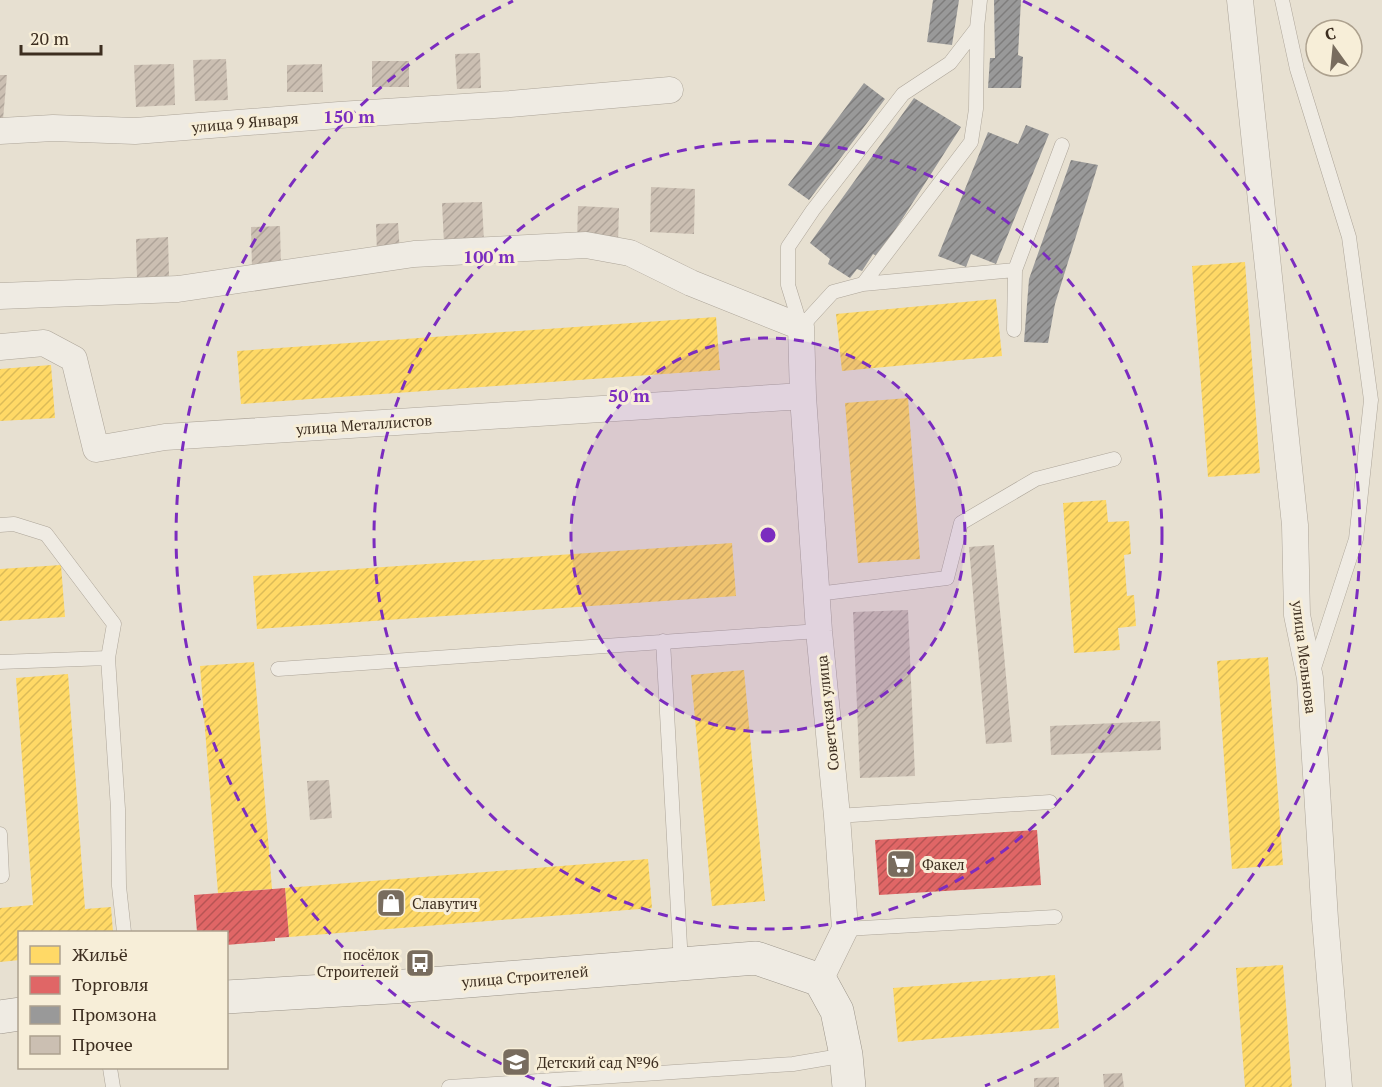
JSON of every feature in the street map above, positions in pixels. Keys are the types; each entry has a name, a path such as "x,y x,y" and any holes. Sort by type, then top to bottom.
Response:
{"main road":[{"name":"улица Строителей","path":"228,997 392,987 756,958 820,980"},
{"path":"820,980 837,1011 846,1055 849,1087"},
{"path":"0,1017 18,1014"}],"street":[{"name":"улица Мельнова","path":"1240,0 1295,525 1297,615 1310,678 1325,919 1339,1087"},
{"name":"улица 9 Января","path":"0,130 53,128 135,131 670,90"},
{"path":"0,296 178,289 414,254 586,245 630,253 691,283 801,327"},
{"name":"Советская улица","path":"801,327 803,396 819,632 837,816 845,929"},
{"name":"улица Металлистов","path":"0,347 44,344 74,359 96,449 165,437 803,396"},
{"path":"820,980 845,929"}],"lane":[{"path":"863,284 970,142 976,109 977,28 980,0"},
{"path":"1282,0 1297,69 1349,237 1371,400 1356,539 1310,678"},
{"path":"801,327 788,285 788,247 813,210 903,94 950,63 977,28"},
{"path":"1014,330 1015,270 1062,145"},
{"path":"801,327 833,292 863,284 1015,270"},
{"path":"817,594 947,578 961,523 1036,479 1114,459"},
{"path":"0,525 14,524 46,534 114,624 108,658 118,809 119,886 124,931"},
{"path":"278,669 819,632"},
{"path":"663,642 681,964"},
{"path":"0,662 108,658"},
{"path":"837,816 1050,802"},
{"path":"0,834 2,876 0,876"},
{"path":"845,929 1055,917"},
{"path":"449,1087 794,1064 846,1055"},
{"path":"110,1069 113,1087"}],"building: Жильё":[{"path":"1245,262 1260,473 1208,477 1192,266"},
{"path":"996,299 1002,356 842,371 836,314"},
{"path":"716,317 720,370 241,404 237,351"},
{"path":"51,365 55,418 0,421 0,369"},
{"path":"908,398 920,559 858,563 845,403"},
{"path":"1106,500 1108,522 1129,521 1131,554 1124,555 1127,596 1134,595 1136,626 1118,628 1120,650 1074,653 1063,503"},
{"path":"732,543 736,596 257,629 253,576"},
{"path":"61,565 65,617 0,621 0,569"},
{"path":"1268,657 1283,865 1232,869 1217,661"},
{"path":"254,662 272,889 218,893 200,666"},
{"path":"744,670 765,901 712,906 691,675"},
{"path":"68,674 85,909 111,907 113,931 18,931 18,960 0,962 0,908 33,905 16,678"},
{"path":"648,859 652,908 289,937 285,888"},
{"path":"1283,965 1292,1087 1245,1087 1236,968"},
{"path":"1055,975 1059,1028 898,1042 893,988"}],"building: Торговля":[{"path":"1037,830 1041,885 879,895 875,840"},
{"path":"285,888 289,937 275,938 275,941 228,945 228,931 197,931 194,895"}],"building: Промзона":[{"path":"933,0 959,0 952,45 927,42"},
{"path":"994,0 1021,0 1018,55 1023,57 1021,88 988,88 990,58 995,58"},
{"path":"864,83 885,99 809,200 788,185"},
{"path":"914,98 961,127 878,257 873,254 862,271 857,269 850,278 828,264 830,259 810,243"},
{"path":"1026,125 1049,134 996,264 971,254 966,267 938,256 988,132 1018,144"},
{"path":"1071,160 1098,165 1055,304 1048,343 1024,342 1029,279"}],"building: Прочее":[{"path":"480,53 481,88 457,89 455,54"},
{"path":"226,59 228,100 195,101 193,60"},
{"path":"372,61 409,61 409,87 372,87"},
{"path":"174,64 175,105 136,107 134,65"},
{"path":"322,64 323,92 287,92 287,65"},
{"path":"0,75 7,75 3,119 0,119"},
{"path":"651,187 695,189 694,234 650,232"},
{"path":"482,202 484,242 444,244 442,203"},
{"path":"578,206 619,208 618,243 577,241"},
{"path":"398,223 400,253 377,254 376,224"},
{"path":"280,226 281,267 252,269 251,227"},
{"path":"168,237 169,276 137,278 136,239"},
{"path":"994,545 1012,742 986,744 969,547"},
{"path":"908,610 915,776 860,778 853,612"},
{"path":"1160,721 1161,750 1051,755 1050,726"},
{"path":"329,780 332,818 310,820 307,781"},
{"path":"1122,1073 1124,1087 1104,1087 1103,1074"},
{"path":"1059,1077 1059,1087 1034,1087 1034,1078"}],"place":[{"name":"Факел","path":"901,864"},
{"name":"Славутич","path":"391,903"},
{"name":"посёлок Строителей","path":"420,963"},
{"name":"Детский сад №96","path":"516,1062"}]}
